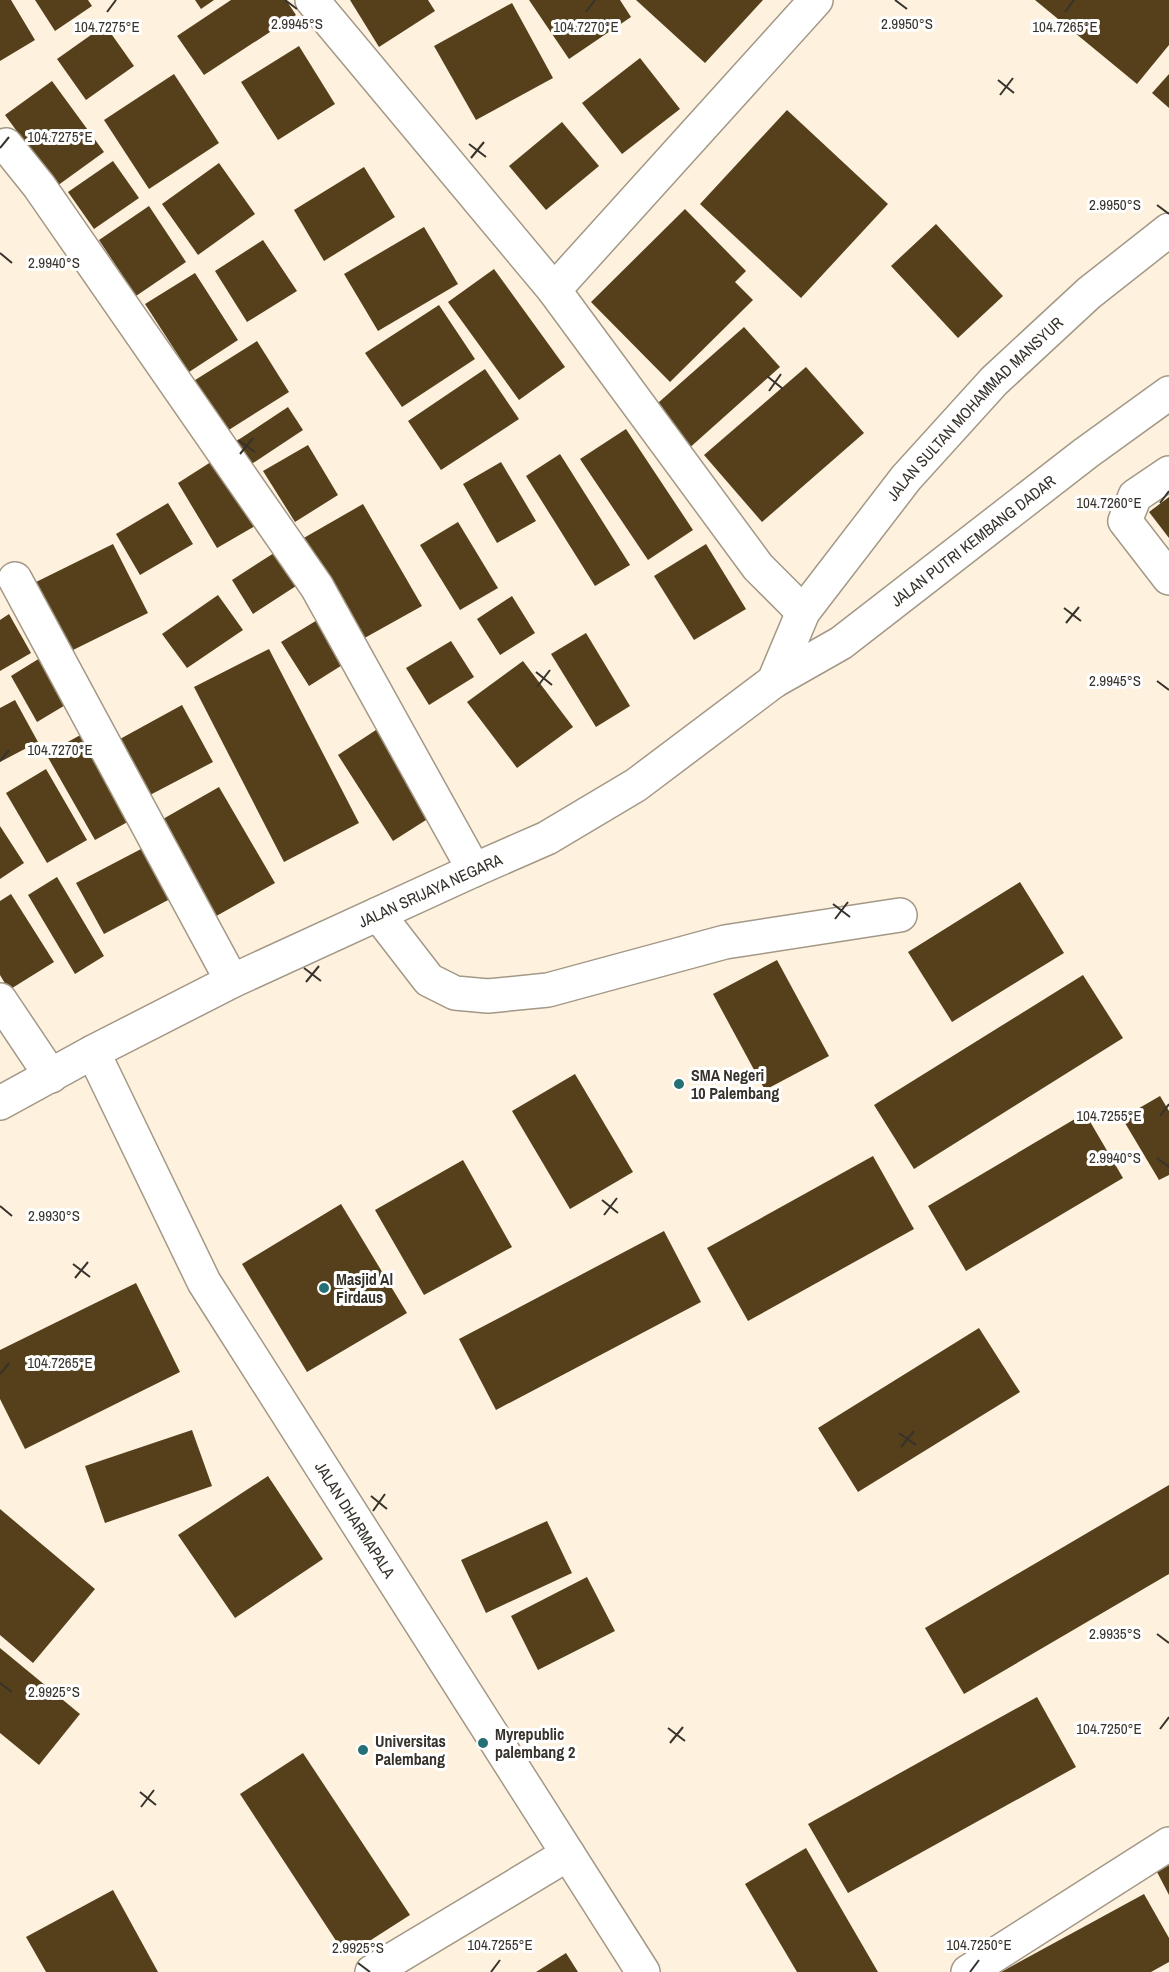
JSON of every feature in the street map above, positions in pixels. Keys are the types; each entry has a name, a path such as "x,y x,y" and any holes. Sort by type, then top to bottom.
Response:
{"street":[{"path":"312,0 554,290 758,567 803,612 774,681"},
{"path":"554,290 816,0"},
{"path":"6,145 39,186 317,587 474,870"},
{"name":"JALAN SULTAN MOHAMMAD MANSYUR","path":"803,612 906,478 994,381 1089,293 1169,230"},
{"name":"JALAN PUTRI KEMBANG DADAR","path":"774,681 842,643 1086,453 1169,393"},
{"path":"1169,473 1135,496 1125,521 1169,578"},
{"path":"15,579 232,981"},
{"name":"JALAN SRIJAYA NEGARA","path":"0,1103 93,1052 232,981 547,838 636,785 774,681"},
{"path":"378,914 429,980 455,993 488,996 548,990 725,942 900,915"},
{"path":"0,1000 51,1076"},
{"name":"JALAN DHARMAPALA","path":"93,1052 204,1282 643,1972"},
{"path":"968,1972 1169,1844"},
{"path":"372,1972 568,1854"}],"building":[{"path":"0,0 11,0 35,40 0,61"},
{"path":"35,0 88,0 92,6 55,31"},
{"path":"195,0 214,0 201,9"},
{"path":"231,0 286,0 296,15 204,75 177,36"},
{"path":"350,0 428,0 435,11 379,47"},
{"path":"529,0 620,0 631,17 569,59"},
{"path":"636,0 763,0 705,63"},
{"path":"1035,0 1169,0 1169,45 1137,84"},
{"path":"512,3 553,78 476,120 434,46"},
{"path":"105,25 134,66 86,100 57,59"},
{"path":"299,46 335,104 278,140 241,82"},
{"path":"640,58 680,109 622,154 582,103"},
{"path":"174,74 219,143 149,189 104,120"},
{"path":"1169,74 1169,108 1152,93"},
{"path":"52,81 104,152 57,186 5,115"},
{"path":"787,110 888,204 801,298 700,204"},
{"path":"562,122 599,166 546,210 509,166"},
{"path":"113,161 139,198 94,229 68,192"},
{"path":"219,163 255,214 198,255 162,204"},
{"path":"364,167 395,217 324,261 294,210"},
{"path":"149,206 186,262 136,296 99,240"},
{"path":"685,209 746,271 735,282 753,300 670,382 591,302"},
{"path":"936,224 1003,296 958,338 891,266"},
{"path":"424,227 458,284 378,331 344,274"},
{"path":"263,240 297,291 247,322 215,271"},
{"path":"494,269 565,367 519,400 448,302"},
{"path":"195,273 238,340 189,372 145,304"},
{"path":"439,305 475,359 402,407 365,353"},
{"path":"744,327 780,367 686,451 650,410"},
{"path":"257,341 289,392 224,433 192,382"},
{"path":"806,367 864,433 762,522 704,455"},
{"path":"485,369 519,419 441,470 408,421"},
{"path":"288,407 303,430 247,467 232,444"},
{"path":"626,429 693,530 648,560 580,459"},
{"path":"308,445 338,495 295,522 263,471"},
{"path":"560,454 630,565 595,586 526,476"},
{"path":"214,460 255,526 217,548 178,483"},
{"path":"501,462 536,521 497,543 463,484"},
{"path":"1169,497 1169,538 1149,512"},
{"path":"168,503 193,544 140,575 116,534"},
{"path":"363,504 422,606 361,640 302,539"},
{"path":"458,522 498,588 460,610 420,545"},
{"path":"113,544 148,613 69,652 34,583"},
{"path":"706,544 746,609 694,640 654,576"},
{"path":"274,553 296,586 253,614 232,580"},
{"path":"218,595 243,630 187,668 162,634"},
{"path":"512,596 535,633 500,655 477,619"},
{"path":"9,614 31,653 0,671 0,620"},
{"path":"319,619 347,662 309,686 281,642"},
{"path":"586,633 630,706 596,727 551,654"},
{"path":"451,641 474,677 429,705 406,668"},
{"path":"269,649 359,823 284,862 194,687"},
{"path":"40,658 67,704 37,722 11,676"},
{"path":"523,661 573,727 517,768 467,702"},
{"path":"15,700 38,742 0,762 0,708"},
{"path":"182,705 213,762 150,795 120,739"},
{"path":"382,726 437,813 393,841 338,755"},
{"path":"84,733 133,819 95,840 46,754"},
{"path":"46,769 87,840 47,863 6,793"},
{"path":"219,787 275,883 211,919 156,823"},
{"path":"0,826 24,863 0,879"},
{"path":"143,848 170,899 104,934 76,883"},
{"path":"57,877 104,956 75,974 28,895"},
{"path":"1020,882 1064,953 952,1022 908,952"},
{"path":"11,894 54,962 9,990 0,975 0,901"},
{"path":"777,960 829,1056 765,1090 713,994"},
{"path":"1083,975 1123,1038 914,1169 874,1105"},
{"path":"575,1074 633,1172 570,1209 512,1111"},
{"path":"1160,1096 1169,1111 1169,1175 1159,1180 1122,1118"},
{"path":"1085,1113 1123,1178 966,1271 928,1206"},
{"path":"873,1156 914,1229 748,1321 707,1248"},
{"path":"463,1160 512,1247 424,1295 375,1210"},
{"name":"Masjid Al Firdaus","path":"341,1204 407,1313 307,1372 242,1264"},
{"path":"664,1231 701,1302 496,1410 459,1339"},
{"path":"136,1283 180,1372 25,1449 0,1399 0,1350"},
{"path":"979,1328 1020,1392 858,1492 818,1428"},
{"path":"192,1430 212,1486 105,1523 85,1466"},
{"path":"268,1476 323,1559 235,1618 178,1535"},
{"path":"1169,1485 1169,1574 964,1694 925,1628"},
{"path":"0,1509 95,1589 33,1663 0,1635"},
{"path":"547,1521 572,1573 486,1613 461,1560"},
{"path":"587,1577 615,1631 538,1670 511,1616"},
{"path":"0,1648 80,1714 39,1765 0,1733"},
{"path":"1037,1697 1076,1767 848,1893 808,1824"},
{"path":"303,1753 410,1915 346,1956 240,1794"},
{"path":"806,1848 878,1972 797,1972 745,1884"},
{"path":"1169,1865 1169,1895 1157,1872"},
{"path":"113,1890 158,1972 46,1972 26,1937"},
{"path":"1144,1894 1169,1938 1169,1962 1151,1972 1001,1972"},
{"path":"566,1953 578,1972 536,1972"}],"place":[{"name":"SMA Negeri 10 Palembang","path":"679,1084"},
{"name":"Masjid Al Firdaus","path":"324,1288"},
{"name":"Myrepublic palembang 2","path":"483,1743"},
{"name":"Universitas Palembang","path":"363,1750"}]}
